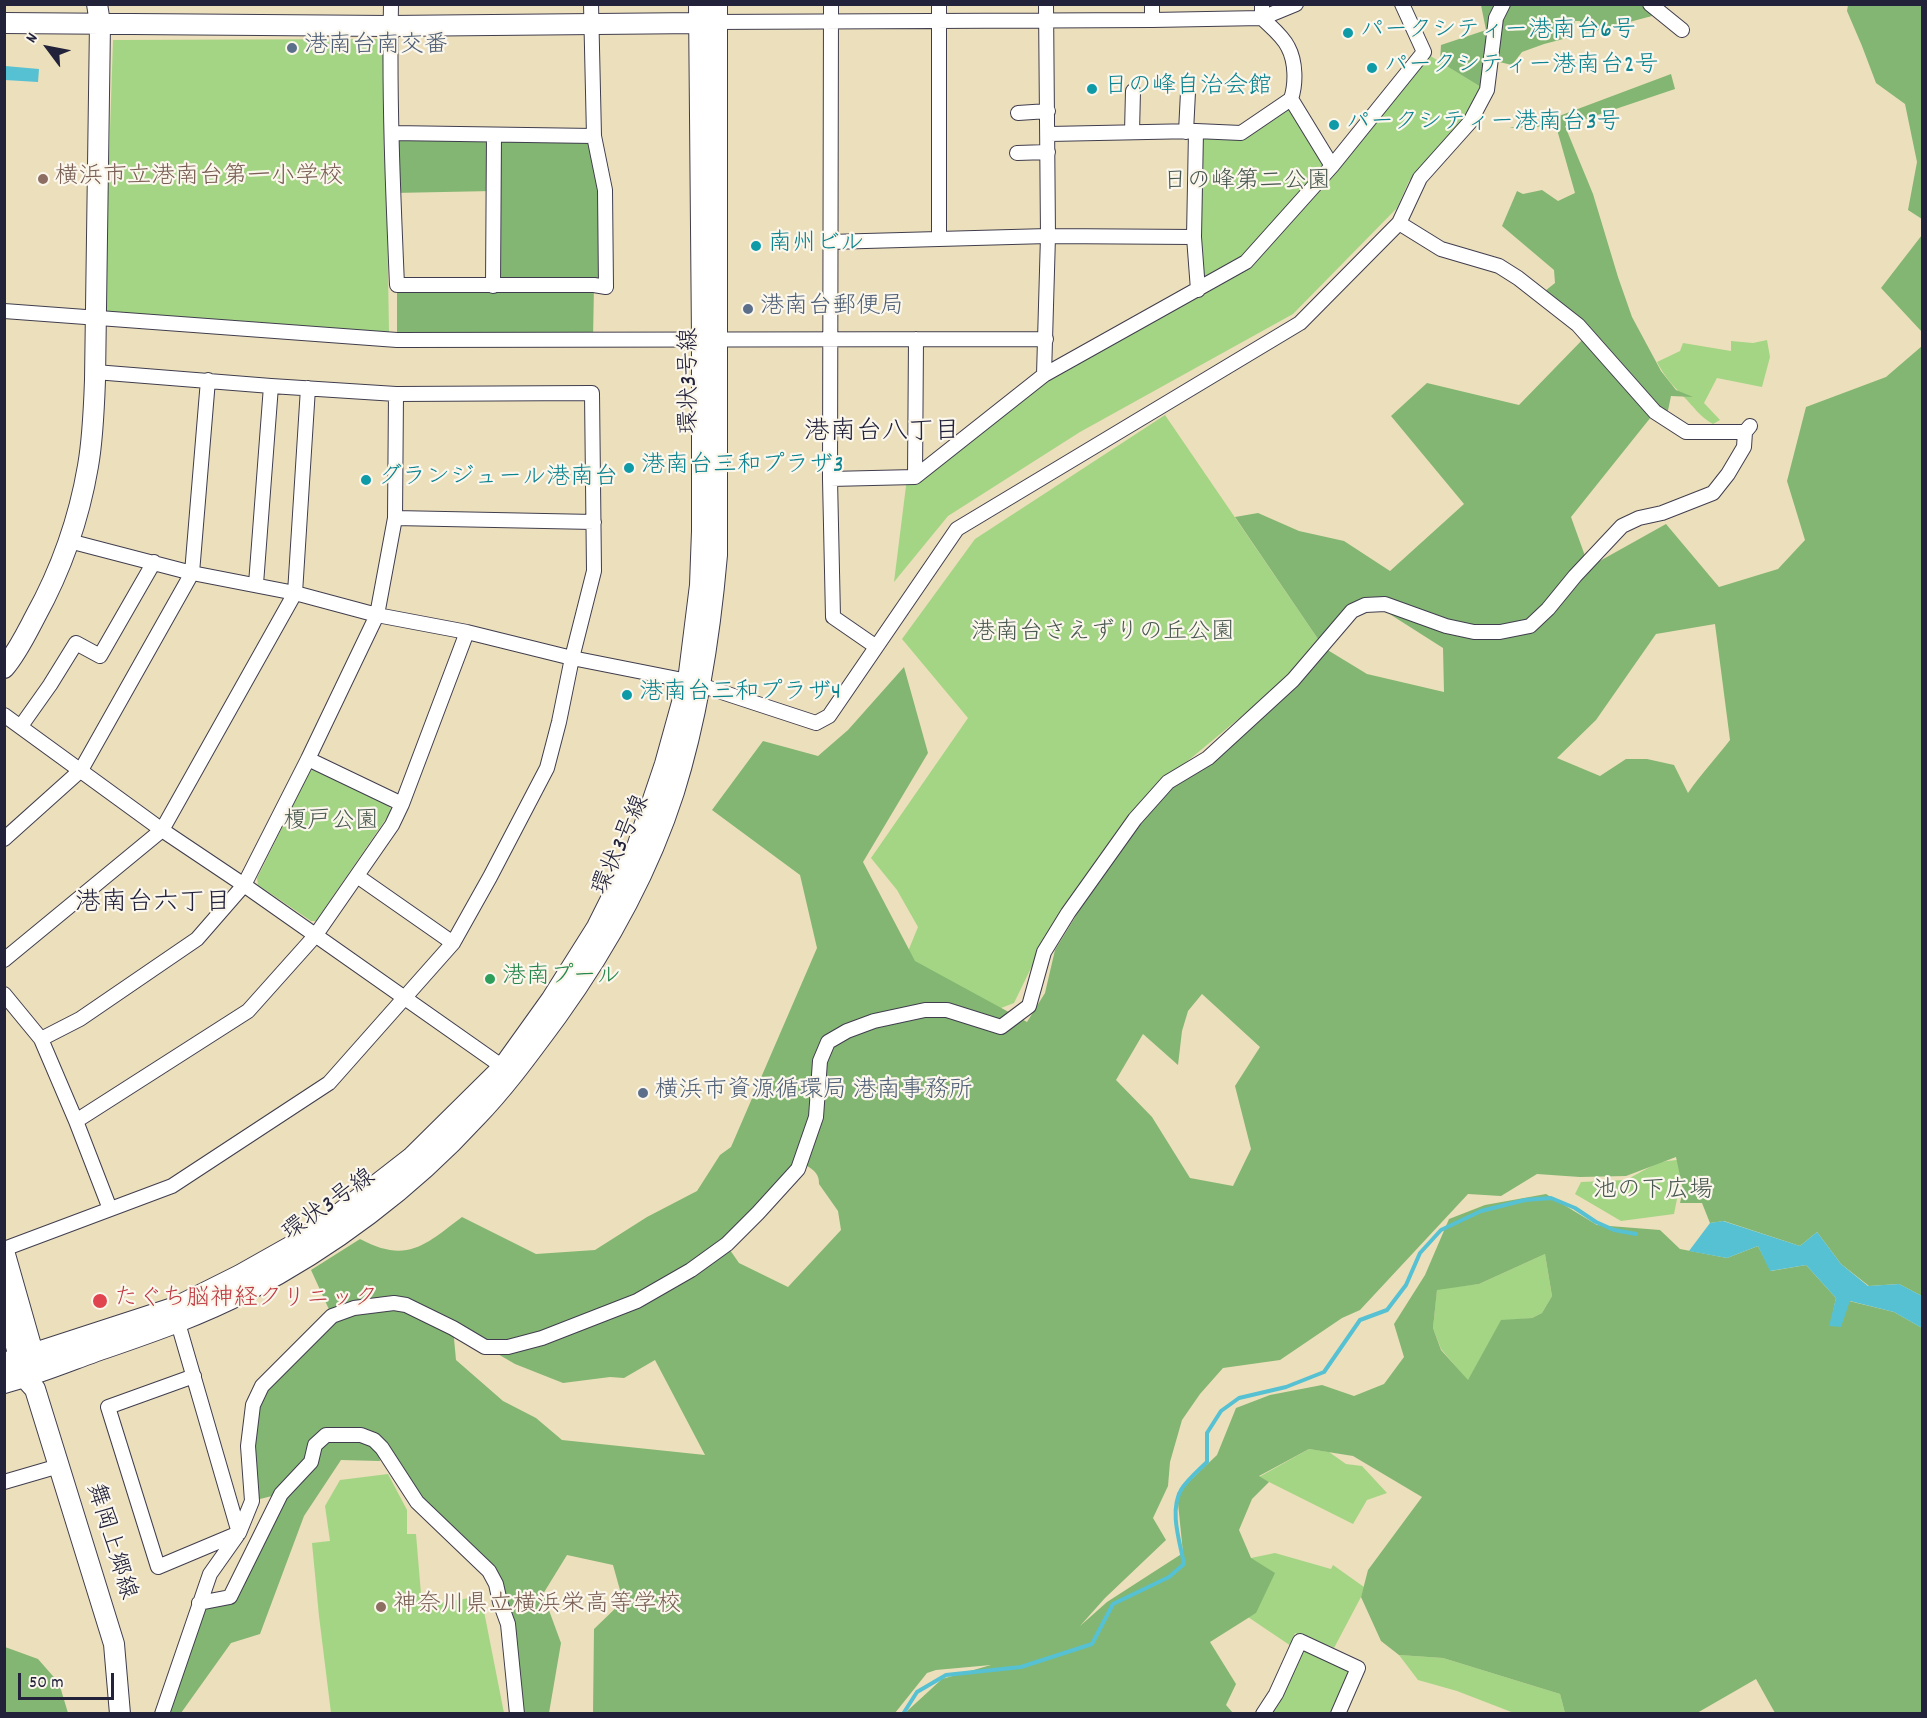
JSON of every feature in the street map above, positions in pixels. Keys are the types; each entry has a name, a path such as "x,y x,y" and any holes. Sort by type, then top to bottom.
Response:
{"street":[{"path":"391,4 389,26 397,285 606,286 604,190 594,136 591,4"},
{"path":"831,4 829,242 833,617 875,646"},
{"path":"939,4 939,239"},
{"path":"1044,375 1048,236 1046,4"},
{"path":"1152,4 1152,20"},
{"path":"4,23 99,14 389,26 590,25 708,13 831,23 1152,20 1262,11 1296,4"},
{"path":"830,479 915,477 1044,375 1246,262 1332,166 1424,52 1402,4"},
{"path":"69,541 192,573 295,592 377,615 467,632 694,684 816,723 829,716 957,529 1300,323 1399,224 1420,178 1470,122 1487,90 1496,18 1503,4"},
{"path":"1650,4 1682,30"},
{"path":"1048,134 1191,131 1241,133 1291,99 1293,92 1294,66 1288,45 1262,11"},
{"name":"環状3号線","path":"4,1383 26,1370 177,1315 330,1221 411,1158 509,1071 597,927 637,847 694,684 709,339 708,13"},
{"path":"4,668 27,633 45,599 69,541 88,466 93,426 95,372 99,14"},
{"path":"1132,132 1133,91"},
{"path":"1188,92 1198,290"},
{"path":"1291,99 1332,166"},
{"path":"1018,113 1048,111"},
{"path":"392,133 594,136"},
{"path":"493,286 494,135"},
{"path":"1017,153 1048,152"},
{"path":"162,1713 210,1574 238,1533 252,1501 249,1446 254,1405 262,1386 332,1316 354,1308 394,1303 406,1305 485,1347 508,1347 542,1338 637,1301 691,1270 729,1242 798,1169 816,1117 820,1061 828,1042 846,1031 874,1021 925,1010 947,1010 1001,1027 1029,1006 1044,952 1068,913 1129,827 1168,782 1208,758 1293,680 1352,611 1365,605 1385,604 1446,626 1474,632 1500,632 1530,626 1622,526 1713,493 1728,474 1743,447 1748,429 1686,432 1655,412 1578,325 1518,278 1499,266 1441,249 1399,224"},
{"path":"829,242 1048,236 1194,237"},
{"path":"4,311 397,340 1046,339"},
{"path":"915,477 916,339"},
{"path":"4,1250 172,1186 329,1083 453,943 547,768 594,571 592,393 396,394 95,372"},
{"path":"4,839 81,770 192,573 208,380"},
{"path":"256,584 271,386"},
{"path":"4,960 162,830 295,592 308,388"},
{"path":"41,1039 80,1019 197,939 244,885 377,615 395,518 396,394"},
{"path":"395,518 594,522"},
{"path":"21,726 76,643 100,656 154,562"},
{"path":"76,1121 248,1011 315,936 392,825 467,632"},
{"path":"4,715 162,830 509,1071"},
{"path":"308,759 402,804"},
{"path":"357,876 453,943"},
{"path":"4,994 41,1039 110,1209"},
{"name":"舞岡上郷線","path":"4,1250 26,1370"},
{"name":"舞岡上郷線","path":"4,1304 59,1466 114,1644 120,1713"},
{"path":"177,1315 238,1533"},
{"path":"194,1376 108,1407 158,1567 238,1533"},
{"path":"199,1603 230,1597 280,1494 311,1462 315,1445 326,1435 361,1435 374,1440 382,1448 417,1503 489,1571 496,1584 508,1624 517,1713"},
{"path":"4,1482 59,1466"},
{"path":"1263,1713 1276,1694 1300,1641 1358,1668 1338,1713"}],"green space":[{"path":"1481,5 1649,5 1652,16 1584,34 1580,21 1575,21 1571,37 1522,52 1512,65 1491,60 1481,87 1440,62 1441,45 1486,30"},
{"path":"1848,5 1922,5 1922,219 1908,210 1917,162 1905,104 1876,83 1847,11"},
{"path":"384,39 389,332 104,314 113,40"},
{"name":"日の峰第二公園","path":"1424,52 1481,87 1470,122 1409,181 1397,208 1293,314 1080,432 948,516 894,582 907,478 1044,375 1198,290 1196,131 1241,133 1291,99 1332,166"},
{"path":"1671,74 1675,89 1565,126 1593,194 1632,317 1661,371 1676,390 1693,397 1671,396 1666,420 1655,412 1571,517 1589,567 1666,524 1719,587 1778,569 1805,540 1787,481 1806,407 1886,377 1922,346 1922,1296 1899,1284 1869,1286 1841,1264 1817,1232 1800,1246 1724,1221 1710,1223 1702,1203 1680,1203 1683,1190 1676,1157 1626,1176 1580,1177 1537,1174 1501,1196 1468,1194 1360,1310 1342,1318 1280,1360 1223,1368 1200,1394 1182,1420 1170,1462 1168,1486 1153,1518 1166,1540 1105,1598 1080,1626 1107,1602 1183,1553 1177,1493 1217,1455 1236,1408 1270,1395 1322,1385 1354,1396 1384,1384 1404,1357 1394,1324 1425,1275 1449,1219 1485,1205 1546,1194 1597,1225 1660,1230 1680,1249 1727,1258 1758,1246 1771,1271 1806,1265 1836,1298 1830,1326 1849,1301 1894,1312 1922,1328 1922,1713 1775,1713 1756,1679 1697,1713 1565,1713 1560,1694 1443,1658 1399,1655 1381,1641 1361,1597 1368,1570 1422,1497 1353,1456 1309,1449 1259,1476 1269,1482 1252,1499 1239,1530 1251,1558 1275,1573 1256,1613 1210,1642 1236,1684 1226,1705 1233,1713 905,1713 942,1679 991,1665 936,1670 927,1673 895,1713 593,1713 594,1629 623,1601 613,1565 567,1555 543,1594 561,1643 549,1713 518,1713 512,1614 491,1574 461,1544 377,1445 380,1461 341,1460 304,1516 260,1634 231,1643 181,1713 162,1714 200,1600 230,1597 280,1494 252,1501 248,1446 262,1386 332,1316 311,1270 360,1239 391,1250 415,1248 437,1236 462,1217 536,1254 595,1250 647,1217 697,1191 720,1155 731,1147 817,948 800,875 712,810 763,741 818,756 848,730 904,667 928,753 863,862 915,961 1027,1022 1045,993 1055,950 1135,819 1168,782 1208,758 1321,646 1367,674 1444,692 1443,648 1388,613 1385,604 1365,605 1330,635 1318,639 1235,517 1258,513 1299,531 1344,541 1390,571 1464,504 1391,416 1427,383 1519,405 1587,335 1540,295 1555,283 1554,270 1502,226 1517,191 1523,194 1542,190 1558,201 1575,193 1556,126 1509,128 1551,119","holes":["1715,624 1730,740 1688,793 1674,765 1647,759 1626,759 1600,776 1557,758 1596,720 1656,634","1202,994 1260,1047 1235,1086 1251,1149 1233,1186 1190,1178 1152,1117 1116,1080 1143,1034 1178,1065 1182,1031 1188,1011","798,1162 815,1172 819,1184 838,1211 841,1230 788,1287 739,1263 723,1240","1545,1254 1552,1296 1542,1313 1532,1318 1501,1320 1468,1380 1441,1350 1433,1328 1437,1290 1479,1284","453,1328 515,1364 563,1383 610,1377 624,1378 655,1360 705,1455 562,1440 536,1418 503,1401 456,1360"]},
{"path":"392,133 594,136 605,190 606,287 594,285 593,339 397,340 397,285 493,285 493,191 393,193"},
{"path":"1922,235 1922,332 1881,288"},
{"path":"1767,340 1770,357 1762,387 1717,378 1704,403 1720,420 1713,424 1676,389 1657,362 1680,351 1683,343 1731,351 1731,341 1753,343"},
{"name":"港南台さえずりの丘公園","path":"1165,415 1318,639 1283,682 1167,778 1060,921 1031,968 1014,1003 988,1013 902,966 918,927 897,890 871,858 968,718 902,639 975,539"},
{"name":"榎戸公園","path":"315,768 387,804 392,810 316,921 311,921 258,885 257,878 310,771"},
{"name":"池の下広場","path":"1685,1159 1674,1214 1621,1221 1575,1194 1581,1182 1626,1180 1659,1162"},
{"path":"1545,1254 1552,1296 1542,1313 1532,1318 1501,1321 1468,1381 1441,1349 1433,1328 1437,1289 1479,1284"},
{"path":"1309,1449 1329,1452 1346,1464 1362,1466 1387,1493 1367,1500 1353,1524 1259,1477"},
{"name":"神奈川県立横浜栄高等学校","path":"388,1474 407,1510 407,1534 416,1534 422,1606 481,1596 504,1713 331,1713 312,1543 330,1541 325,1506 340,1480"},
{"path":"1275,1553 1331,1569 1333,1565 1364,1587 1334,1648 1295,1633 1291,1646 1248,1617 1256,1613 1251,1558"},
{"path":"5,1647 38,1659 59,1683 68,1713 5,1713"},
{"path":"1303,1650 1346,1669 1349,1675 1330,1713 1272,1714 1279,1704"},
{"path":"1399,1655 1443,1658 1560,1694 1565,1713 1514,1713 1457,1691 1418,1680"}],"water":[{"path":"5,66 39,69 38,82 5,80"},
{"path":"1723,1221 1800,1246 1817,1232 1841,1264 1868,1286 1899,1284 1922,1296 1922,1328 1894,1312 1850,1301 1841,1327 1829,1326 1836,1298 1806,1265 1770,1271 1758,1246 1727,1258 1689,1251 1710,1223"}],"waterway":[{"path":"903,1714 917,1692 946,1675 1021,1667 1092,1644 1113,1604 1169,1577 1184,1564 1176,1527 1178,1498 1186,1483 1207,1462 1207,1433 1221,1411 1239,1398 1286,1387 1324,1372 1360,1320 1387,1310 1406,1285 1420,1253 1441,1230 1481,1211 1525,1200 1551,1198 1575,1208 1596,1222 1614,1230 1636,1234"}],"place":[{"name":"パークシティー港南台6号","path":"1348,33"},
{"name":"港南台南交番","path":"292,48"},
{"name":"パークシティー港南台2号","path":"1372,68"},
{"name":"日の峰自治会館","path":"1092,89"},
{"name":"パークシティー港南台3号","path":"1334,125"},
{"name":"横浜市立港南台第一小学校","path":"43,179"},
{"name":"南州ビル","path":"756,246"},
{"name":"港南台郵便局","path":"748,309"},
{"name":"港南台三和プラザ3","path":"629,468"},
{"name":"グランジュール港南台","path":"366,480"},
{"name":"港南台三和プラザ4","path":"627,695"},
{"name":"港南プール","path":"490,979"},
{"name":"横浜市資源循環局 港南事務所","path":"643,1093"},
{"name":"たぐち脳神経クリニック","path":"100,1301"},
{"name":"神奈川県立横浜栄高等学校","path":"381,1607"}],"district":[{"name":"港南台八丁目","path":"882,434"},
{"name":"港南台六丁目","path":"153,905"}]}
